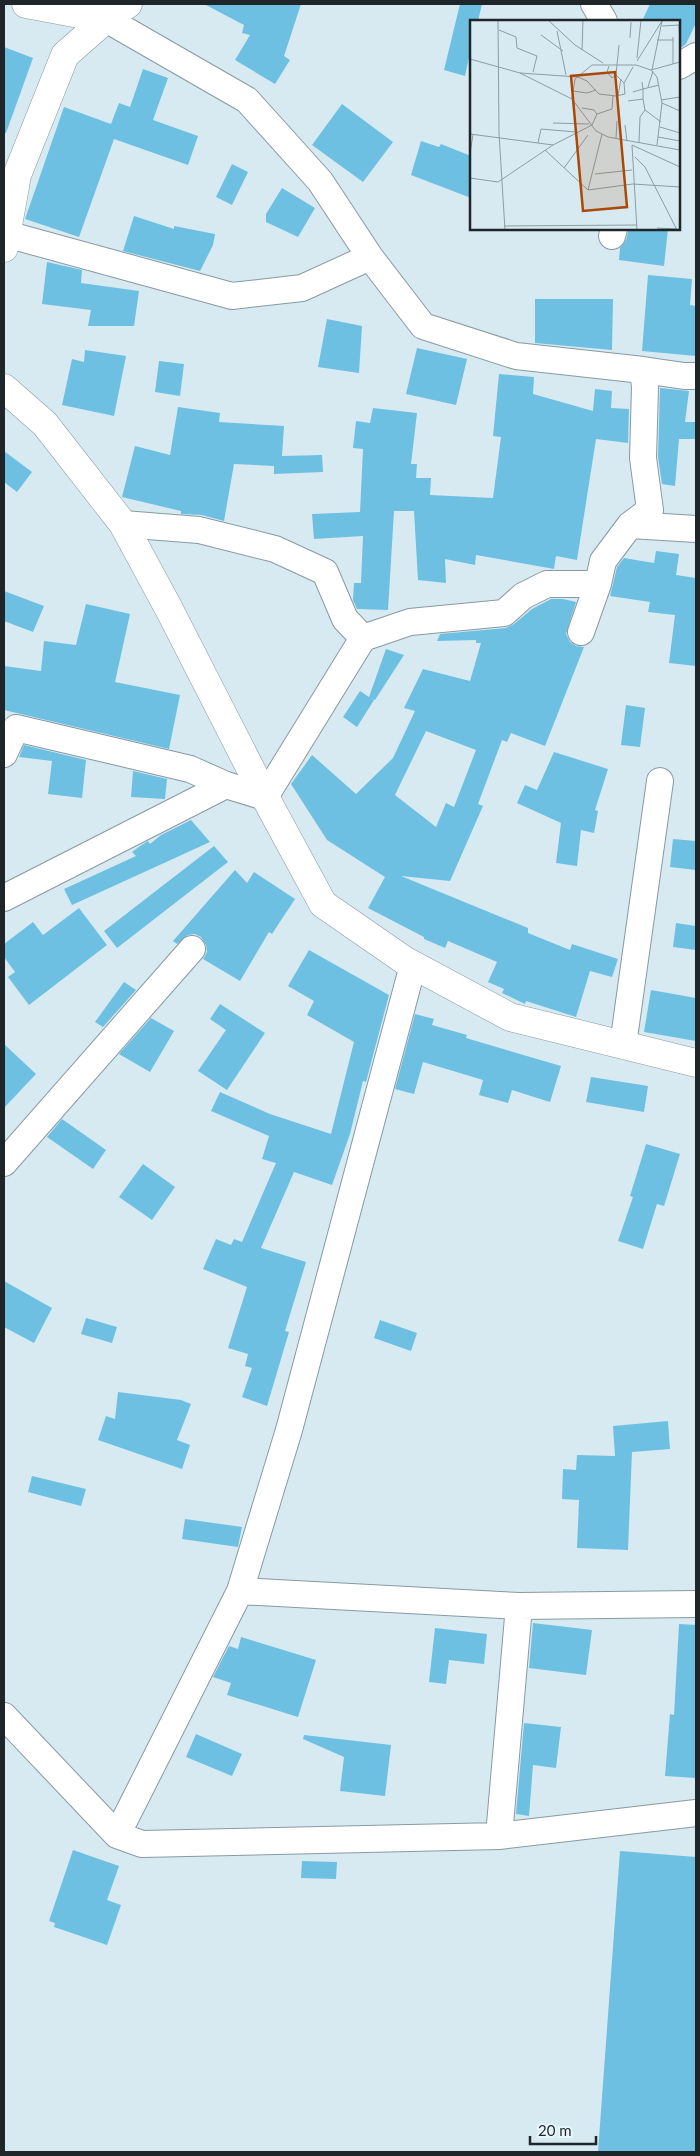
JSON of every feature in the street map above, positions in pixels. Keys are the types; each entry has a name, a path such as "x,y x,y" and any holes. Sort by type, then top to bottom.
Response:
{"street":[{"path":"26,4 106,19 247,100 320,181 370,257 423,326 516,356 696,376"},
{"path":"128,4 106,19 64,55 17,175 5,241 232,296 302,288 370,257"},
{"path":"594,4 603,20"},
{"path":"680,65 696,56"},
{"path":"581,632 598,584 603,561 630,525 650,510 643,458 645,388 643,370"},
{"path":"4,388 44,424 123,524 323,904 413,964 510,1017 696,1063"},
{"path":"123,524 199,530 275,549 325,572 345,619 363,638"},
{"path":"630,525 696,529"},
{"path":"265,797 363,638 410,622 504,613 523,596 547,584 598,584"},
{"path":"4,754 16,728 190,769 226,785 265,797"},
{"path":"622,1045 660,781"},
{"path":"6,896 226,785"},
{"path":"4,1163 192,949"},
{"path":"117,1835 240,1591 289,1430 413,964"},
{"path":"240,1591 519,1606 696,1604"},
{"path":"499,1836 519,1606"},
{"path":"4,1716 117,1835 142,1844 499,1836 696,1813"}],"building":[{"path":"204,4 301,4 284,56 290,60 275,84 235,60 250,35 242,33 244,25"},
{"path":"460,4 482,4 478,20 470,20 470,53 465,76 444,70"},
{"path":"650,4 696,4 696,23 686,44 680,48 680,20 642,20"},
{"path":"4,47 33,58 6,133 4,133"},
{"path":"143,69 168,78 153,120 198,136 188,165 114,139 79,237 25,219 64,107 111,124 119,103 130,107"},
{"path":"342,104 393,142 363,182 312,145"},
{"path":"421,141 439,147 441,144 470,156 470,198 411,175"},
{"path":"232,164 248,172 232,205 216,197"},
{"path":"282,188 315,208 298,237 266,222 266,214"},
{"path":"134,216 174,229 174,226 215,234 213,245 200,271 123,251"},
{"path":"629,230 668,230 664,266 619,260 620,248 626,240"},
{"path":"47,262 82,270 81,283 139,291 134,326 88,326 91,310 42,304"},
{"path":"648,275 692,279 690,305 696,306 696,356 642,351"},
{"path":"535,299 613,299 612,350 535,343"},
{"path":"327,319 362,326 359,373 318,367"},
{"path":"417,348 467,359 456,405 406,394"},
{"path":"85,350 126,356 114,416 62,405 72,359 84,362"},
{"path":"159,361 184,364 180,396 155,392"},
{"path":"499,374 534,377 533,394 593,411 595,389 612,391 611,408 629,409 628,443 596,439 577,560 556,556 554,569 476,555 475,565 445,559 446,583 418,580 414,511 394,511 388,610 357,609 353,600 354,583 361,583 363,536 314,539 312,514 360,512 363,449 353,448 356,421 370,423 373,408 417,413 411,464 417,464 416,478 431,478 430,495 493,498 501,437 493,436"},
{"path":"660,388 689,391 685,422 696,422 696,439 679,439 675,486 662,484 658,457"},
{"path":"178,407 220,413 219,422 284,426 282,456 322,455 323,472 274,474 274,466 234,464 224,521 202,515 181,514 181,511 122,497 135,446 170,455"},
{"path":"4,451 32,472 17,492 4,482"},
{"path":"656,551 679,554 676,575 696,578 696,666 669,663 675,615 648,612 650,602 610,596 617,567 624,558 654,563"},
{"path":"4,591 44,606 33,632 4,621"},
{"path":"551,599 576,602 566,634 570,642 576,646 584,647 545,746 511,733 507,742 502,740 478,804 483,806 450,881 401,876 528,928 528,933 570,950 572,944 618,959 612,977 590,971 576,1017 526,1001 525,1004 502,993 504,989 488,982 497,962 448,941 445,948 424,939 424,937 368,908 385,877 327,840 291,784 312,755 356,794 393,758 415,711 404,708 423,669 470,681 481,643 476,643 476,640 437,641 440,634 506,628 532,609","holes":["426,731 476,750 454,807 446,803 436,827 395,795"]},
{"path":"86,604 130,614 115,682 180,695 169,749 4,710 4,666 41,671 44,641 76,645"},
{"path":"386,649 404,655 375,700 371,698 374,700 357,727 343,717 360,691 369,697"},
{"path":"626,705 645,708 640,747 621,745"},
{"path":"24,745 86,760 82,798 48,794 52,761 19,757"},
{"path":"554,752 608,769 595,810 598,811 594,833 581,830 577,866 556,863 561,823 517,803 525,785 537,790"},
{"path":"133,771 167,779 165,799 131,797"},
{"path":"191,820 210,842 72,905 64,889 136,856 132,852 140,846 148,841 150,844 161,835"},
{"path":"673,839 696,841 696,870 670,867"},
{"path":"214,846 228,862 117,948 104,931"},
{"path":"235,870 247,883 254,872 295,899 272,934 269,932 240,981 203,959 207,952 206,945 201,937 195,934 188,935 177,944 173,941"},
{"path":"79,908 107,945 29,1005 8,977 15,972 4,957 4,944 33,922 43,935"},
{"path":"676,923 696,926 696,950 673,947"},
{"path":"309,950 389,995 366,1082 363,1081 350,1134 332,1185 294,1172 261,1248 306,1262 285,1331 289,1332 267,1406 242,1397 252,1368 245,1366 248,1354 228,1348 247,1287 203,1269 216,1239 231,1245 234,1239 242,1242 276,1163 262,1159 269,1136 211,1111 220,1092 270,1114 331,1134 354,1042 307,1015 314,1001 288,986"},
{"path":"124,982 136,990 103,1027 95,1022"},
{"path":"651,990 696,998 696,1041 644,1032"},
{"path":"220,1004 265,1033 227,1090 198,1071 226,1030 210,1019"},
{"path":"415,1014 434,1019 432,1025 467,1035 466,1038 561,1066 550,1102 512,1090 508,1103 479,1095 483,1080 423,1062 414,1094 395,1089"},
{"path":"151,1018 174,1031 150,1072 119,1054"},
{"path":"4,1044 36,1074 4,1108"},
{"path":"591,1077 648,1086 644,1112 586,1102"},
{"path":"62,1119 106,1150 93,1169 47,1137"},
{"path":"646,1144 680,1154 664,1206 657,1204 643,1249 618,1241 633,1197 630,1196"},
{"path":"143,1164 175,1187 152,1220 119,1197"},
{"path":"4,1281 52,1308 34,1343 4,1327"},
{"path":"86,1318 117,1327 112,1343 81,1334"},
{"path":"380,1320 417,1333 411,1351 374,1338"},
{"path":"118,1392 181,1400 191,1404 177,1440 190,1445 182,1469 98,1440 106,1416 115,1419"},
{"path":"668,1421 670,1449 632,1452 628,1550 577,1548 579,1500 562,1499 563,1469 576,1470 577,1455 615,1456 613,1426"},
{"path":"32,1476 86,1489 81,1506 28,1492"},
{"path":"185,1519 242,1527 238,1547 182,1539"},
{"path":"533,1623 592,1630 586,1675 529,1668"},
{"path":"679,1624 696,1625 696,1778 665,1776 670,1714 674,1715"},
{"path":"435,1628 487,1634 484,1664 449,1660 446,1684 429,1682"},
{"path":"241,1637 316,1660 298,1717 227,1695 231,1683 213,1677 229,1646 238,1649"},
{"path":"524,1723 561,1727 556,1768 533,1765 529,1816 516,1814"},
{"path":"196,1734 242,1754 232,1776 186,1757"},
{"path":"304,1735 391,1745 385,1796 340,1791 344,1757 303,1739"},
{"path":"73,1850 119,1866 107,1900 121,1905 107,1945 54,1927 55,1923 49,1921"},
{"path":"620,1851 696,1857 696,2152 598,2152"},
{"path":"302,1861 337,1862 336,1879 301,1878"}]}
